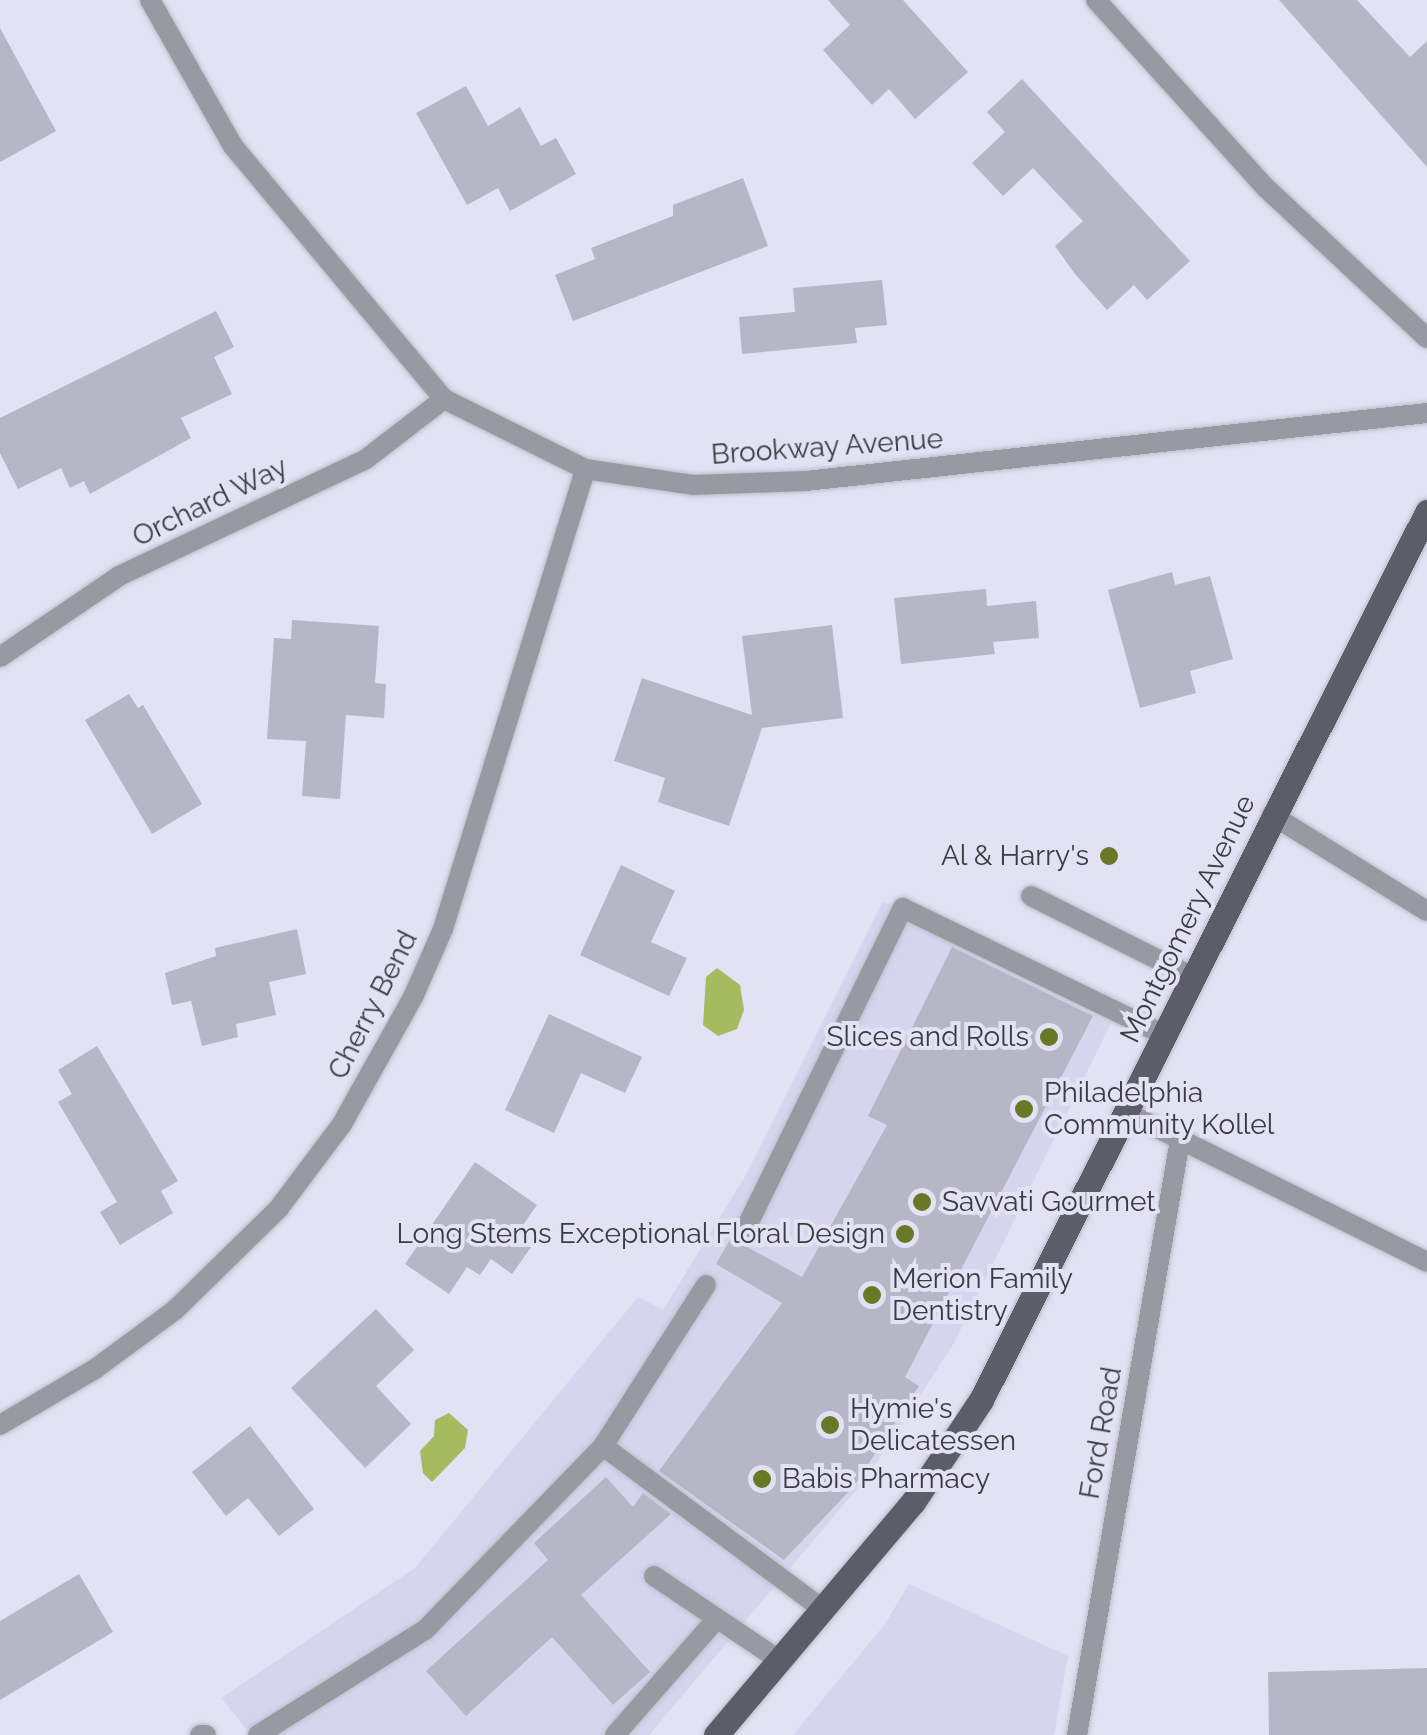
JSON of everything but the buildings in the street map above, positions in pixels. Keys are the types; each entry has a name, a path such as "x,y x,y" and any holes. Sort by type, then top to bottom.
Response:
{"main road":[{"name":"Montgomery Avenue","path":"716,1735 824,1610 952,1448 1127,1113 1272,815 1427,512"}],"street":[{"name":"Brookway Avenue","path":"150,0 233,146 444,399 585,469 693,484 806,482 1427,413"},
{"path":"1096,0 1266,188 1427,338"},
{"name":"Orchard Way","path":"0,657 120,576 366,459 444,399"},
{"name":"Cherry Bend","path":"0,1425 95,1369 175,1310 279,1208 342,1124 414,995 443,929 585,469"},
{"path":"1272,815 1427,911"},
{"path":"1031,896 1193,977"},
{"path":"744,1232 904,908 1164,1035"},
{"path":"1127,1113 1426,1260"},
{"name":"Ford Road","path":"1077,1735 1180,1140"},
{"path":"258,1735 426,1630 603,1446 706,1285"},
{"path":"603,1446 824,1610"},
{"path":"654,1576 714,1622 779,1660"},
{"path":"616,1735 714,1622"}],"shaded area":[{"path":"883,901 1111,1023 954,1343 868,1476 649,1735 251,1735 221,1698 415,1568 638,1297 663,1310 747,1173"},
{"path":"717,968 740,985 744,1010 737,1029 718,1036 703,1025 706,977"},
{"path":"449,1413 468,1430 465,1448 432,1482 423,1473 420,1451 434,1436 435,1420"},
{"path":"909,1584 1068,1656 1054,1735 793,1735 885,1624"}],"place":[{"name":"Al & Harry's","path":"1109,856"},
{"name":"Slices and Rolls","path":"1049,1037"},
{"name":"Philadelphia Community Kollel","path":"1024,1109"},
{"name":"Savvati Gourmet","path":"922,1202"},
{"name":"Long Stems Exceptional Floral Design","path":"905,1234"},
{"name":"Merion Family Dentistry","path":"872,1295"},
{"name":"Hymie's Delicatessen","path":"830,1425"},
{"name":"Babis Pharmacy","path":"762,1479"}]}
